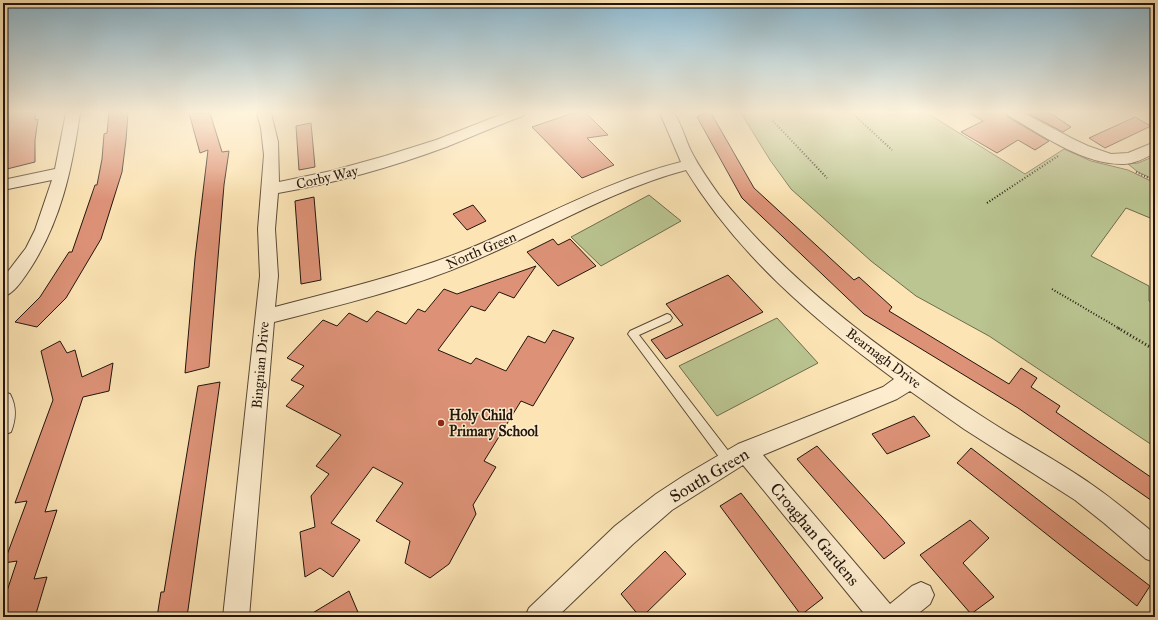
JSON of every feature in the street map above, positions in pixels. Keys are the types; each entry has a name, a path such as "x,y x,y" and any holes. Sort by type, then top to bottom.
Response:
{"street":[{"path":"3,290 30,255 43,232 55,201 68,142"},
{"name":"Bingnian Drive","path":"236,617 269,276 267,225 271,189 271,142"},
{"name":"Corby Way","path":"271,189 328,178 395,159 443,142"},
{"name":"Bearnagh Drive","path":"681,142 684,152 691,164 716,201 734,224 783,275 826,314 910,379 972,422 1098,503 1155,550"},
{"path":"1068,142 1087,152 1108,158 1130,158 1155,147"},
{"name":"North Green","path":"265,316 372,289 436,269 490,248 617,187 658,172 691,164"},
{"path":"3,185 62,173"},
{"name":"South Green","path":"538,617 624,535 664,502 738,456 890,393 910,379"},
{"path":"3,401 5,405 3,425"},
{"name":"Croaghan Gardens","path":"738,456 884,617"},
{"path":"894,617 921,595"}],"lane":[{"path":"667,318 633,334 738,456"}],"path":[{"path":"793,142 827,178"},
{"path":"883,142 892,150"},
{"path":"987,203 1060,155"},
{"path":"1131,169 1155,181"},
{"path":"1052,289 1155,350"}],"green space":[{"path":"759,142 973,142 1025,174 1064,149 1091,161 1128,170 1155,183 1155,220 1126,208 1091,256 1149,286 1149,301 1155,305 1155,447 989,336 916,296 871,261 791,189"},
{"path":"1155,156 1155,180 1138,172 1128,164 1138,163"},
{"path":"649,195 681,221 601,266 571,237"},
{"path":"777,318 818,363 717,416 679,366"}],"building":[{"path":"8,142 35,142 35,162 7,169"},
{"path":"103,142 126,142 122,172 101,239 66,298 37,327 15,322 40,297 69,252 72,252 95,185 97,185"},
{"path":"197,142 219,142 222,152 229,151 224,185 209,367 185,373 195,258 208,150 200,153"},
{"path":"297,142 313,142 315,167 299,170"},
{"path":"547,142 591,142 614,165 582,178"},
{"path":"711,142 728,142 754,188 854,280 859,277 892,307 889,311 1009,384 1021,368 1037,378 1031,387 1060,406 1056,412 1155,480 1155,503 1018,408 864,314 742,198"},
{"path":"978,142 1015,142 997,153"},
{"path":"1021,142 1048,142 1035,150"},
{"path":"1095,142 1118,142 1105,148"},
{"path":"314,197 321,280 301,284 295,201"},
{"path":"473,205 486,221 467,230 453,214"},
{"path":"553,239 558,245 570,239 596,266 558,286 527,252"},
{"path":"536,266 514,298 499,292 485,311 471,306 438,350 471,364 476,358 506,371 528,336 545,343 553,330 574,338 533,406 521,401 484,461 496,467 473,505 476,514 449,564 430,578 405,563 410,541 376,521 403,483 373,467 331,523 360,540 333,577 320,568 305,577 300,532 315,527 311,496 329,474 316,466 341,435 286,406 304,386 291,380 304,366 287,358 323,320 337,326 349,313 367,322 377,311 406,324 418,309 425,312 444,289 457,294"},
{"path":"728,275 763,312 666,359 651,340 683,325 666,304"},
{"path":"60,341 67,353 75,350 82,377 113,363 109,391 83,397 45,512 57,510 34,579 47,577 35,617 3,617 3,603 17,561 4,563 27,501 15,503 53,400 41,351"},
{"path":"220,382 187,617 157,617 161,592 164,592 198,386"},
{"path":"914,416 930,436 887,454 872,434"},
{"path":"817,446 905,543 884,559 797,459"},
{"path":"971,448 1150,586 1137,606 957,463"},
{"path":"741,493 823,598 801,615 720,506"},
{"path":"970,520 989,538 963,563 994,597 971,614 920,555"},
{"path":"665,551 686,574 642,617 640,617 621,594"},
{"path":"349,591 360,617 306,617"}],"place":[{"name":"Holy Child Primary School","path":"441,423"}]}
